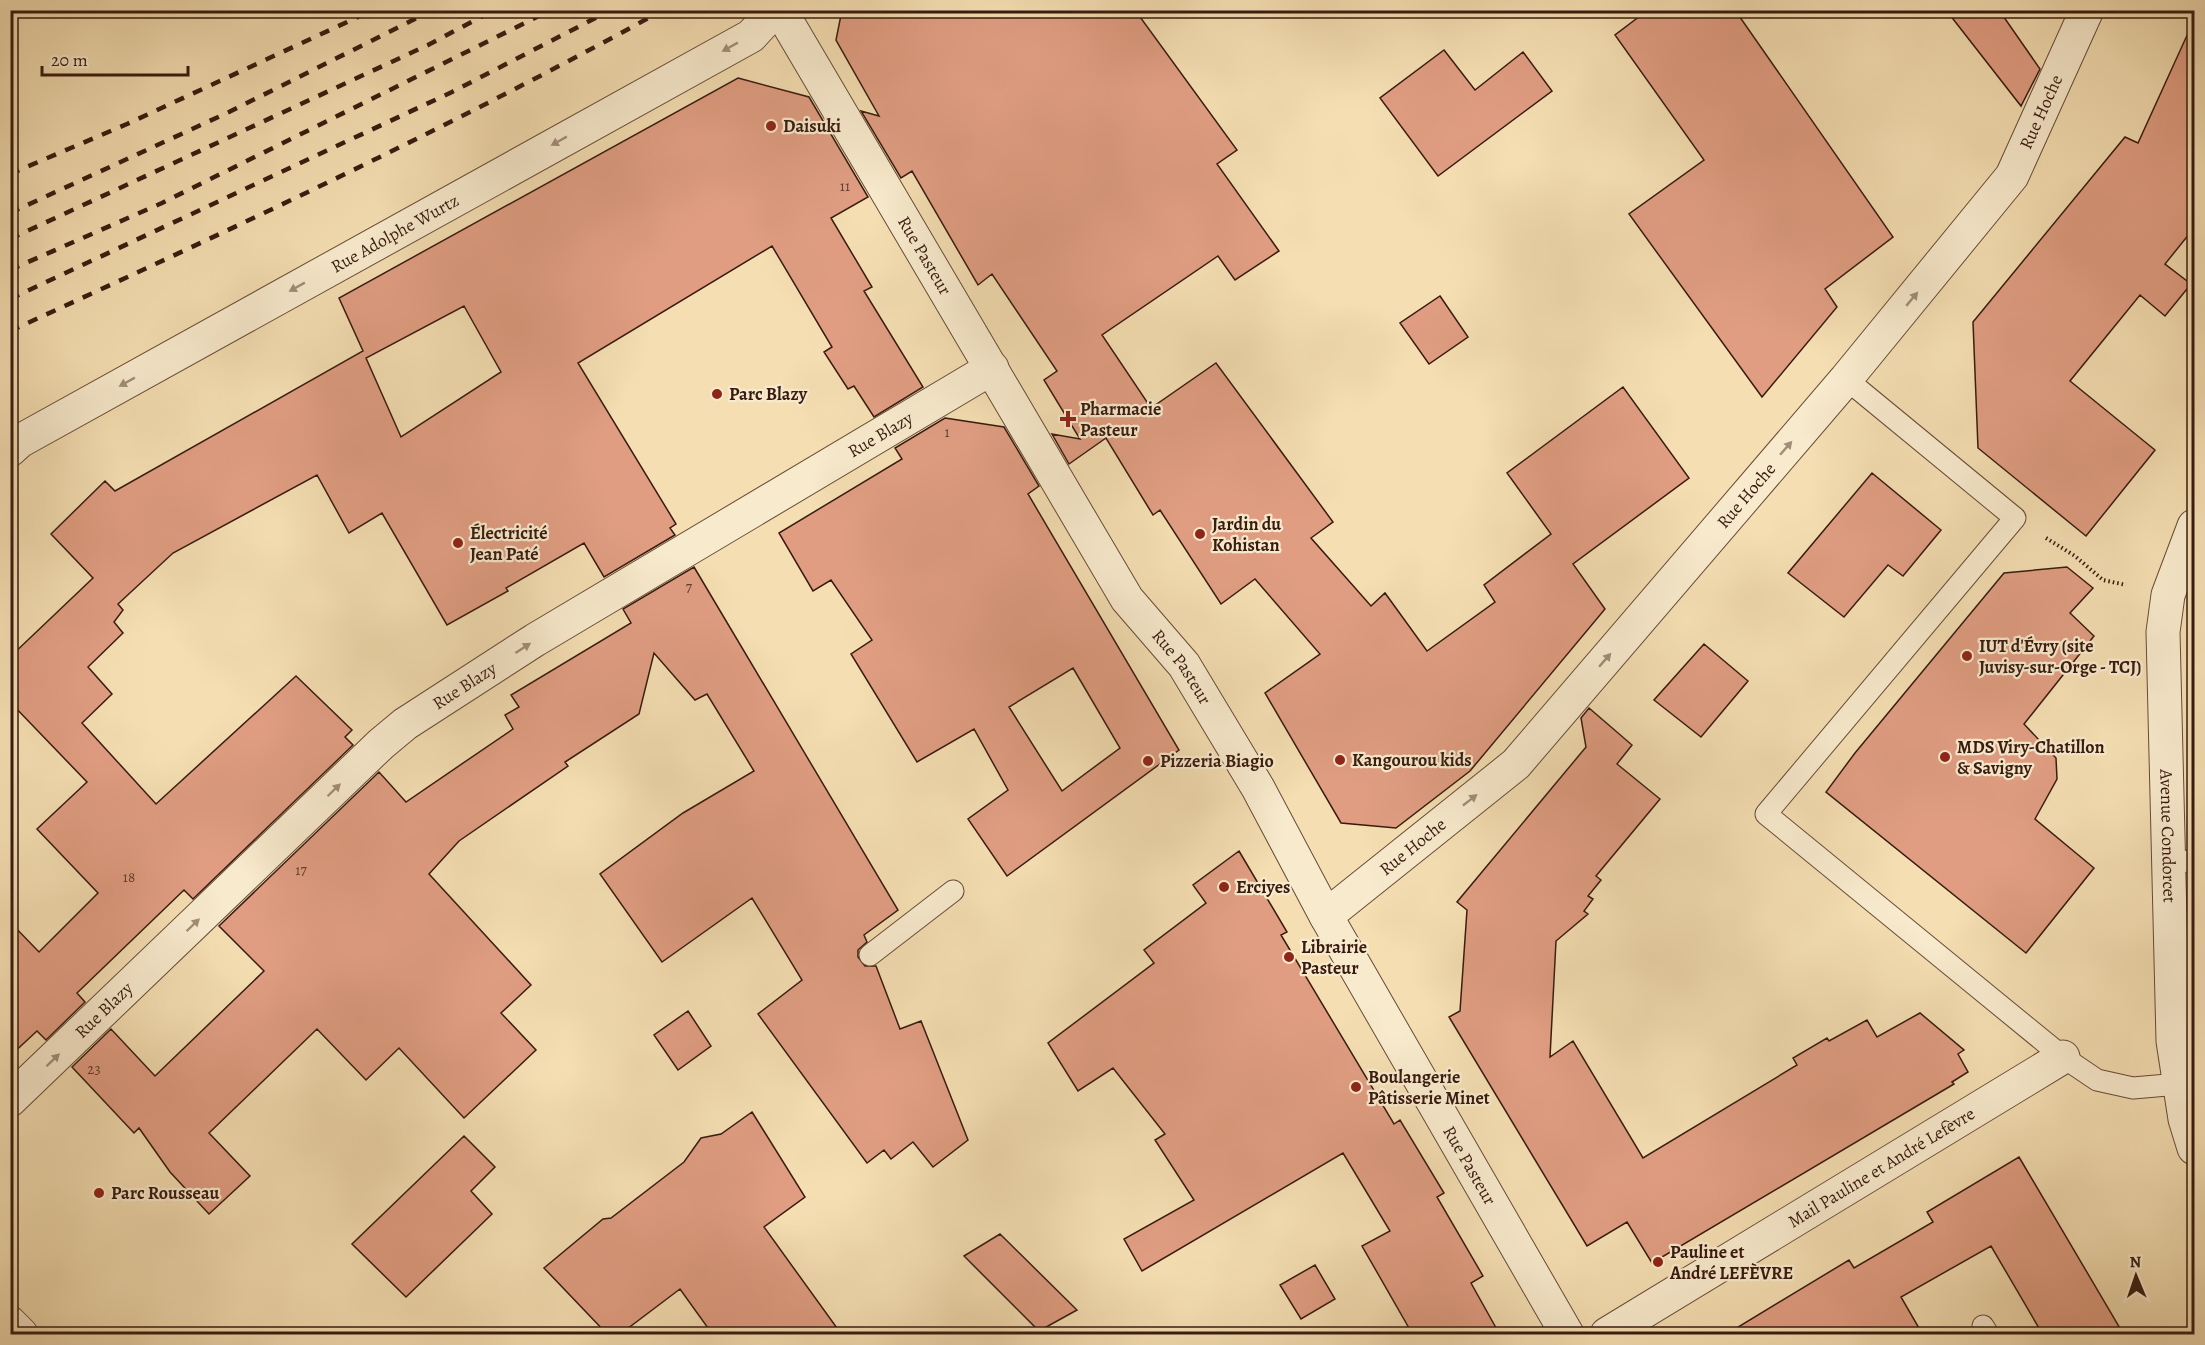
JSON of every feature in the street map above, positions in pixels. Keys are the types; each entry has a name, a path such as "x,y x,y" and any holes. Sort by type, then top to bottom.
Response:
{"street":[{"name":"Rue Adolphe Wurtz","path":"10,450 30,435 751,36 775,10"},
{"name":"Rue Pasteur","path":"780,10 1127,599 1184,665 1204,697 1299,861 1326,916 1567,1335"},
{"name":"Rue Hoche","path":"1326,916 1516,764 1846,379 2012,176 2087,10"},
{"name":"Rue Blazy","path":"10,1100 381,744 405,724 535,640 992,368"},
{"name":"Avenue Condorcet","path":"2194,526 2168,596 2163,632 2181,861 2173,1041 2185,1119 2194,1148"},
{"name":"Mail Pauline et André Lefèvre","path":"1607,1335 2063,1057"},
{"path":"10,1323 21,1335"}],"lane":[{"path":"1846,379 2015,518 1766,814 2063,1057 2097,1080 2133,1088 2179,1084"},
{"path":"870,955 953,891"}],"path":[{"path":"2015,518 2075,556 2103,580 2168,596"}],"building":[{"path":"842,10 1135,10 1237,150 1217,164 1279,251 1235,280 1218,256 1102,335 1151,408 1216,363 1333,522 1311,538 1371,606 1385,593 1427,651 1495,602 1484,585 1551,534 1507,473 1623,387 1689,478 1573,564 1605,609 1470,771 1396,828 1341,823 1265,693 1320,654 1255,579 1221,604 1160,510 1153,515 1106,438 1069,464 1052,434 1080,439 1044,380 1057,371 992,274 978,285 912,171 901,178 861,111 879,116 836,40"},
{"path":"1648,10 1735,10 1893,237 1825,289 1837,307 1762,397 1629,214 1704,160 1615,35"},
{"path":"1946,10 1999,10 2040,69 2021,106"},
{"path":"2194,20 2194,228 2165,264 2191,284 2165,316 2140,295 2070,381 2155,450 2086,536 1978,448 1973,322 2125,137 2138,143"},
{"path":"1444,50 1475,90 1523,52 1552,91 1438,176 1380,98"},
{"path":"738,78 809,97 868,197 831,218 872,287 864,291 923,387 874,417 854,386 848,389 824,352 832,347 772,246 578,363 676,524 670,528 675,535 604,577 584,543 506,588 508,591 447,625 382,513 349,533 317,475 173,553 118,604 123,610 114,622 123,633 88,667 112,694 82,723 156,804 296,676 352,730 345,737 353,745 193,899 184,890 77,993 85,1002 46,1040 37,1031 10,1056 10,922 39,952 98,893 37,829 87,782 10,702 10,657 93,578 51,534 105,481 115,491 363,351 339,298","holes":["464,306 501,372 401,437 366,358"]},
{"path":"1440,296 1468,337 1429,364 1400,323"},
{"path":"945,418 1004,427 1039,486 1028,494 1179,750 1007,876 968,819 1008,790 974,729 917,762 851,654 872,640 831,580 813,591 779,533 902,459 895,448","holes":["1073,668 1120,748 1062,791 1009,707"]},
{"path":"1872,473 1941,530 1903,576 1888,565 1844,617 1788,573"},
{"path":"694,567 898,910 864,935 867,942 858,950 858,957 865,966 876,966 900,1029 921,1021 968,1140 933,1167 913,1142 891,1159 884,1150 867,1163 758,1014 802,980 752,898 662,962 600,874 683,813 754,771 707,694 695,700 654,653 639,714 565,762 568,766 459,841 429,874 531,985 501,1013 536,1050 464,1118 399,1048 366,1080 317,1029 209,1133 250,1176 209,1214 170,1172 139,1128 134,1133 72,1067 111,1029 155,1076 264,971 219,926 379,772 406,802 513,729 505,715 519,707 511,695 631,623 623,609"},
{"name":"MDS Viry-Chatillon & Savigny","path":"2067,567 2093,588 2070,613 2094,636 2024,724 2056,758 2057,779 2035,819 2094,868 2026,953 1826,792 1855,753 2004,573"},
{"path":"1704,644 1748,681 1701,737 1654,700"},
{"path":"1589,708 1632,745 1617,764 1660,799 1596,876 1601,880 1588,896 1593,899 1584,911 1588,914 1556,941 1550,1057 1573,1041 1643,1158 1797,1065 1793,1058 1827,1038 1829,1041 1867,1020 1877,1037 1920,1013 1964,1050 1958,1054 1968,1072 1952,1082 1954,1084 1652,1263 1627,1222 1587,1246 1449,1017 1460,1011 1467,910 1457,902 1586,747 1581,718"},
{"path":"1239,851 1287,932 1281,935 1394,1124 1400,1120 1444,1193 1437,1197 1483,1276 1471,1283 1500,1335 1413,1335 1362,1246 1390,1231 1343,1153 1142,1271 1124,1239 1194,1200 1155,1140 1165,1134 1113,1068 1078,1091 1048,1043 1154,963 1144,950 1206,903 1193,885"},
{"path":"688,1011 711,1046 678,1070 654,1035"},
{"path":"752,1112 805,1197 764,1227 842,1335 713,1335 680,1289 619,1335 608,1335 544,1268 603,1219 611,1218 684,1162 701,1138 721,1134"},
{"path":"464,1136 495,1167 471,1191 492,1214 406,1297 352,1244"},
{"path":"2019,1157 2124,1335 2043,1335 1991,1246 1901,1297 1923,1335 1725,1335 1849,1260 1854,1268 1933,1222 1927,1212"},
{"path":"1000,1234 1077,1310 1039,1331 964,1256"},
{"path":"1315,1265 1335,1299 1301,1319 1280,1285"}],"railway":[{"path":"10,174 127,124 373,10"},
{"path":"10,213 229,112 433,10"},
{"path":"10,239 428,45 494,10"},
{"path":"10,270 162,203 551,10"},
{"path":"10,299 452,92 611,10"},
{"path":"10,331 340,176 503,95 663,10"}],"place":[{"name":"Daisuki","path":"771,126"},
{"name":"Parc Blazy","path":"717,394"},
{"name":"Pharmacie Pasteur","path":"1068,419"},
{"name":"Jardin du Kohistan","path":"1200,534"},
{"name":"Électricité Jean Paté","path":"458,543"},
{"name":"IUT d'Évry (site Juvisy-sur-Orge - TCJ)","path":"1967,656"},
{"name":"MDS Viry-Chatillon & Savigny","path":"1945,757"},
{"name":"Kangourou kids","path":"1340,760"},
{"name":"Pizzeria Biagio","path":"1148,761"},
{"name":"Erciyes","path":"1224,887"},
{"name":"Librairie Pasteur","path":"1289,957"},
{"name":"Boulangerie Pâtisserie Minet","path":"1356,1087"},
{"name":"Parc Rousseau","path":"99,1193"},
{"name":"Pauline et André LEFÈVRE","path":"1658,1262"}]}
